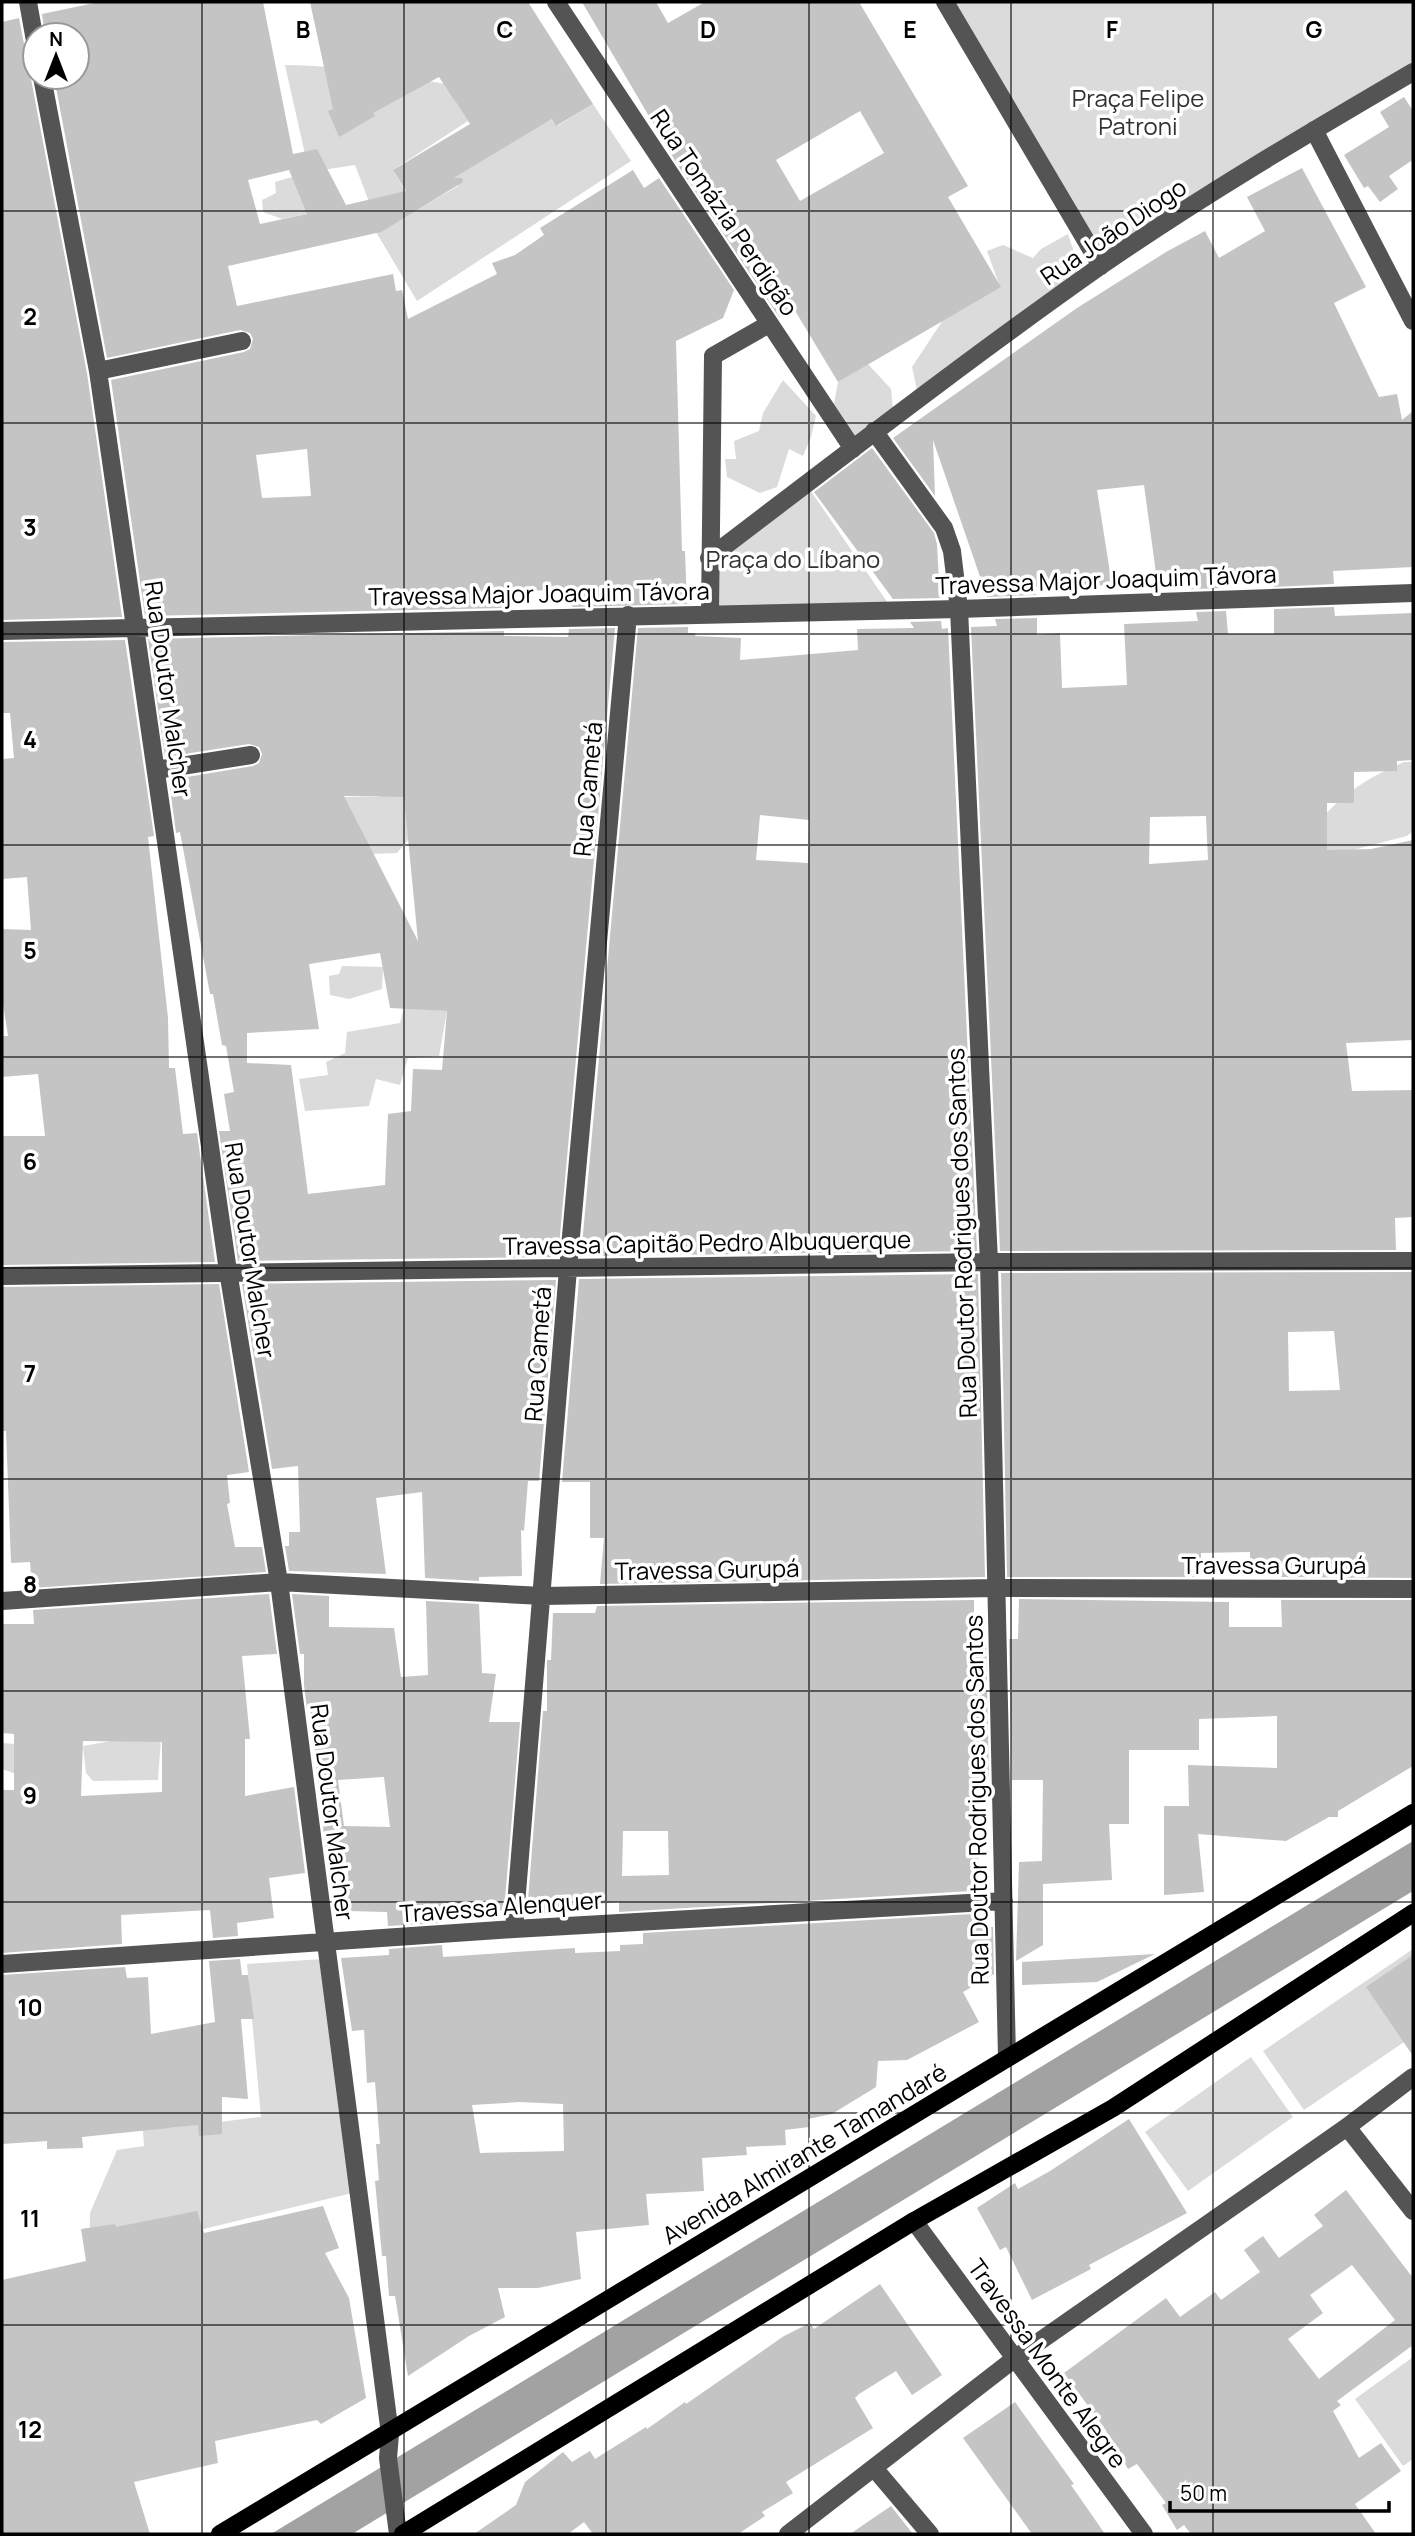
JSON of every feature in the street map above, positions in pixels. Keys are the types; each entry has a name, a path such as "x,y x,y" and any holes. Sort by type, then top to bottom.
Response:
{"main road":[{"name":"Avenida Almirante Tamandaré","path":"220,2534 390,2434 1413,1813"},
{"path":"400,2529 914,2221 1113,2108 1413,1913"}],"street":[{"path":"28,2 31,21"},
{"name":"Rua Tomázia Perdigão","path":"556,2 853,449"},
{"path":"945,2 1101,266"},
{"name":"Rua João Diogo","path":"709,558 874,431 1101,266 1314,130 1413,72"},
{"name":"Rua Doutor Malcher","path":"45,91 98,371 228,1271 279,1582 390,2434 388,2458 400,2529"},
{"path":"1314,130 1413,321"},
{"path":"710,613 713,356 769,324"},
{"path":"98,371 242,341"},
{"name":"Rua Doutor Rodrigues dos Santos","path":"874,431 944,528 952,551 959,608 989,1262 1007,2058"},
{"name":"Travessa Major Joaquim Távora","path":"2,631 959,608 1413,593"},
{"name":"Rua Cametá","path":"514,1929 568,1269 628,615"},
{"path":"156,771 251,755"},
{"name":"Travessa Capitão Pedro Albuquerque","path":"2,1276 989,1262 1413,1261"},
{"name":"Travessa Gurupá","path":"2,1601 279,1582 543,1597 995,1588 1413,1589"},
{"name":"Travessa Alenquer","path":"2,1965 514,1929 1003,1901"},
{"path":"788,2534 1014,2359 1348,2127 1413,2077"},
{"path":"1348,2127 1413,2211"},
{"name":"Travessa Monte Alegre","path":"914,2221 1144,2534"},
{"path":"874,2469 930,2534"}],"green space":[{"name":"Praça Felipe Patroni","path":"958,2 1413,2 1413,68 1102,261 952,6"},
{"path":"285,65 356,70 474,87 454,100 468,121 393,170 407,194 396,222 458,186 454,178 552,119 557,126 593,104 631,161 417,301 376,232 368,199 355,165 309,172"},
{"path":"292,177 312,213 282,219 263,212 262,200 276,193 275,182"},
{"path":"1068,234 1081,274 917,390 912,367 943,320 1000,287 987,251 1003,245 1033,258 1041,249"},
{"path":"868,364 891,389 893,410 854,437 834,404 838,382"},
{"path":"783,380 816,416 803,456 789,449 777,487 760,493 727,477 725,459 736,459 734,441 759,431 763,413"},
{"name":"Praça do Líbano","path":"806,484 892,609 710,613 711,553"},
{"path":"1404,762 1413,762 1413,831 1407,836 1341,853 1298,848 1321,819 1345,796 1371,778"},
{"path":"406,781 413,834 397,853 344,855 359,826 344,797 380,797"},
{"path":"342,966 383,967 382,989 349,999 330,995 329,976 339,974"},
{"path":"404,1008 447,1011 439,1056 408,1058 400,1085 376,1079 369,1106 305,1111 299,1079 328,1075 326,1062 345,1053 347,1032 400,1023"},
{"path":"161,1739 158,1780 93,1781 86,1773 83,1746 117,1740"},
{"path":"2,1743 29,1745 36,1781 2,1769"},
{"path":"1413,1949 1413,2036 1304,2110 1263,2051"},
{"path":"323,1959 352,2193 89,2257 90,2213 117,2150 144,2146 142,2115 170,2128 261,2117 247,1964"},
{"path":"1251,2057 1293,2117 1188,2191 1145,2132"},
{"path":"1413,2357 1413,2459 1403,2466 1355,2399"}],"shaded area":[{"path":"1413,1841 1413,1891 352,2534 271,2534"}],"building":[{"path":"99,2 263,2 293,154 317,149 346,205 406,191 393,170 470,124 439,77 373,113 375,116 339,137 328,111 333,109 310,2 528,2 593,104 556,126 552,119 454,178 462,178 463,182 381,232 228,266 237,306 393,274 396,291 402,290 408,319 497,274 492,263 515,255 544,235 540,228 633,170 644,188 659,178 734,290 723,318 676,341 682,551 685,551 687,604 572,607 575,589 501,592 502,608 145,616 111,380 244,352 250,349 253,339 250,333 240,330 107,358 57,91 91,91 91,21 43,21 42,14","holes":["289,170 307,214 260,224 248,180","307,449 311,496 262,498 256,455"]},
{"path":"582,2 656,2 668,23 705,2 859,2 968,186 948,197 1001,287 838,382 794,309 779,317 677,164","holes":["860,111 884,153 800,201 776,160"]},
{"path":"19,18 21,91 33,91 87,373 122,617 2,620 2,22"},
{"path":"1404,97 1413,111 1413,164 1411,161 1389,176 1398,189 1380,202 1368,186 1364,188 1344,155 1389,127 1380,112"},
{"path":"1302,168 1366,287 1334,303 1379,397 1397,394 1402,420 1413,411 1413,567 1333,571 1334,584 1274,587 1274,577 1225,579 1225,588 1191,589 1186,569 1156,573 1144,485 1097,490 1112,585 1036,587 1036,595 987,597 933,440 935,496 893,438 1077,308 1166,252 1205,231 1219,258 1265,231 1247,197"},
{"path":"872,448 934,533 940,598 893,599 814,492"},
{"path":"1334,607 1335,616 1413,613 1413,760 1397,761 1397,771 1354,772 1354,803 1327,803 1327,850 1371,849 1413,840 1413,1040 1346,1043 1352,1091 1413,1090 1413,1217 1395,1218 1396,1250 1000,1251 971,627 997,626 995,619 1037,618 1037,635 1060,633 1062,688 1127,685 1124,624 1198,621 1196,612 1226,611 1228,634 1274,634 1274,609","holes":["1206,816 1208,860 1149,864 1150,817"]},
{"path":"941,621 942,629 948,628 977,1251 581,1256 638,628 688,627 688,633 696,633 695,636 741,638 740,660 858,650 857,629 914,628 910,622","holes":["760,815 809,820 808,863 756,860"]},
{"path":"615,628 558,1257 238,1261 219,1131 230,1131 224,1094 234,1092 226,1046 222,1045 213,994 210,994 180,832 176,833 169,780 253,766 259,763 262,754 259,747 249,744 165,757 148,639 504,631 504,636 568,637 569,629","holes":["344,796 404,797 418,941","380,953 390,1008 447,1011 442,1070 413,1069 411,1111 388,1114 385,1185 308,1194 291,1065 247,1063 247,1033 319,1029 309,964"]},
{"path":"125,640 154,836 148,837 168,1018 169,1068 175,1068 183,1134 197,1133 215,1262 2,1265 2,1136 45,1136 38,1074 2,1077 2,1036 8,1036 2,997 2,929 31,930 27,877 2,879 2,759 14,758 10,713 2,713 2,642"},
{"path":"1413,1272 1413,1578 1276,1577 1275,1566 1250,1566 1250,1552 1201,1553 1201,1577 1007,1577 1001,1273","holes":["1334,1331 1340,1390 1289,1391 1288,1332"]},
{"path":"978,1274 985,1577 600,1584 604,1538 590,1538 590,1482 562,1482 579,1279"},
{"path":"556,1280 539,1481 528,1481 524,1531 521,1530 522,1576 479,1577 479,1581 425,1578 422,1492 376,1498 386,1574 289,1571 285,1546 289,1546 289,1532 300,1532 298,1466 272,1469 242,1284"},
{"path":"219,1284 249,1472 227,1475 230,1503 227,1504 235,1547 262,1547 266,1572 32,1588 30,1562 11,1563 6,1431 2,1431 2,1287"},
{"path":"269,1594 277,1654 242,1656 250,1739 245,1739 245,1796 294,1787 305,1873 269,1878 274,1918 237,1923 238,1936 213,1938 210,1910 121,1915 122,1944 2,1953 2,1790 14,1790 14,1734 2,1733 2,1624 34,1624 33,1610","holes":["83,1741 162,1742 162,1792 81,1796"]},
{"path":"292,1594 329,1596 329,1627 394,1628 401,1677 428,1675 426,1601 479,1604 482,1673 496,1674 489,1722 520,1722 504,1911 440,1911 441,1923 388,1926 387,1912 347,1911 348,1871 328,1871 310,1709 307,1709 304,1685 304,1654 300,1654","holes":["384,1777 390,1827 344,1826 338,1780"]},
{"path":"1019,1599 1229,1602 1229,1627 1282,1627 1281,1600 1413,1600 1413,1766 1338,1811 1338,1817 1329,1817 1286,1841 1198,1834 1204,1892 1164,1895 1164,1806 1189,1806 1188,1765 1277,1768 1277,1716 1199,1719 1199,1750 1129,1750 1129,1824 1109,1824 1112,1880 1043,1884 1043,1945 1016,1961 1019,1862 1042,1861 1043,1780 1012,1780 1009,1639 1018,1639"},
{"path":"974,1600 974,1640 986,1640 989,1780 976,1780 979,1879 971,1879 971,1891 619,1912 619,1902 573,1906 573,1914 527,1913 543,1711 547,1711 547,1660 551,1660 553,1613 595,1613 597,1606","holes":["623,1831 668,1831 669,1875 622,1876"]},
{"path":"972,1914 973,1927 993,1927 994,1974 963,1992 979,2022 907,2060 878,2061 876,2087 832,2114 808,2119 809,2127 785,2130 786,2145 746,2147 747,2155 702,2158 704,2191 646,2194 649,2225 576,2232 581,2279 538,2288 498,2288 505,2317 469,2336 408,2376 395,2296 389,2296 386,2256 382,2256 375,2181 379,2180 376,2144 380,2144 375,2082 367,2083 364,2030 352,2031 341,1958 389,1955 389,1949 442,1945 443,1957 575,1948 575,1953 620,1951 620,1945 643,1944 643,1933","holes":["520,2102 563,2104 564,2151 480,2153 472,2105"]},
{"path":"1155,1954 1097,1982 1022,1985 1022,1962"},
{"path":"1413,1955 1413,2056 1366,1987"},
{"path":"240,1959 242,1975 248,1975 254,2019 241,2019 248,2099 222,2097 222,2134 199,2136 198,2125 82,2137 83,2148 47,2149 47,2141 2,2144 2,1975 125,1967 127,1978 148,1977 151,2034 215,2022 209,1961"},
{"path":"1129,2119 1187,2213 1089,2265 1091,2269 1032,2300 1006,2247 1000,2250 977,2208 1015,2183 1018,2189 1050,2171"},
{"path":"1346,2190 1413,2278 1413,2345 1337,2401 1341,2405 1333,2411 1359,2458 1381,2443 1401,2471 1355,2504 1376,2534 1191,2534 1184,2525 1177,2530 1162,2505 1166,2503 1137,2464 1128,2469 1105,2429 1064,2373 1166,2298 1180,2317 1215,2292 1221,2300 1260,2272 1244,2250 1263,2236 1279,2258 1323,2226 1314,2215","holes":["1352,2265 1395,2320 1319,2379 1288,2339 1323,2313 1310,2295"]},
{"path":"323,2206 339,2248 325,2253 349,2298 366,2398 321,2424 317,2420 215,2441 218,2463 134,2482 150,2534 2,2534 2,2280 86,2261 81,2229 115,2224 116,2227 197,2211 204,2233"},
{"path":"880,2284 942,2375 912,2395 896,2371 859,2394 855,2398 873,2428 786,2482 793,2493 762,2512 765,2516 738,2534 593,2534 584,2522 568,2534 474,2534 516,2505 525,2482 563,2452 572,2462 590,2451 595,2459 646,2427 647,2429 685,2402 686,2404 784,2336 810,2323 814,2329"},
{"path":"1015,2402 1074,2484 1071,2485 1105,2534 1032,2534 963,2438"},
{"path":"891,2506 913,2534 850,2534"}]}
